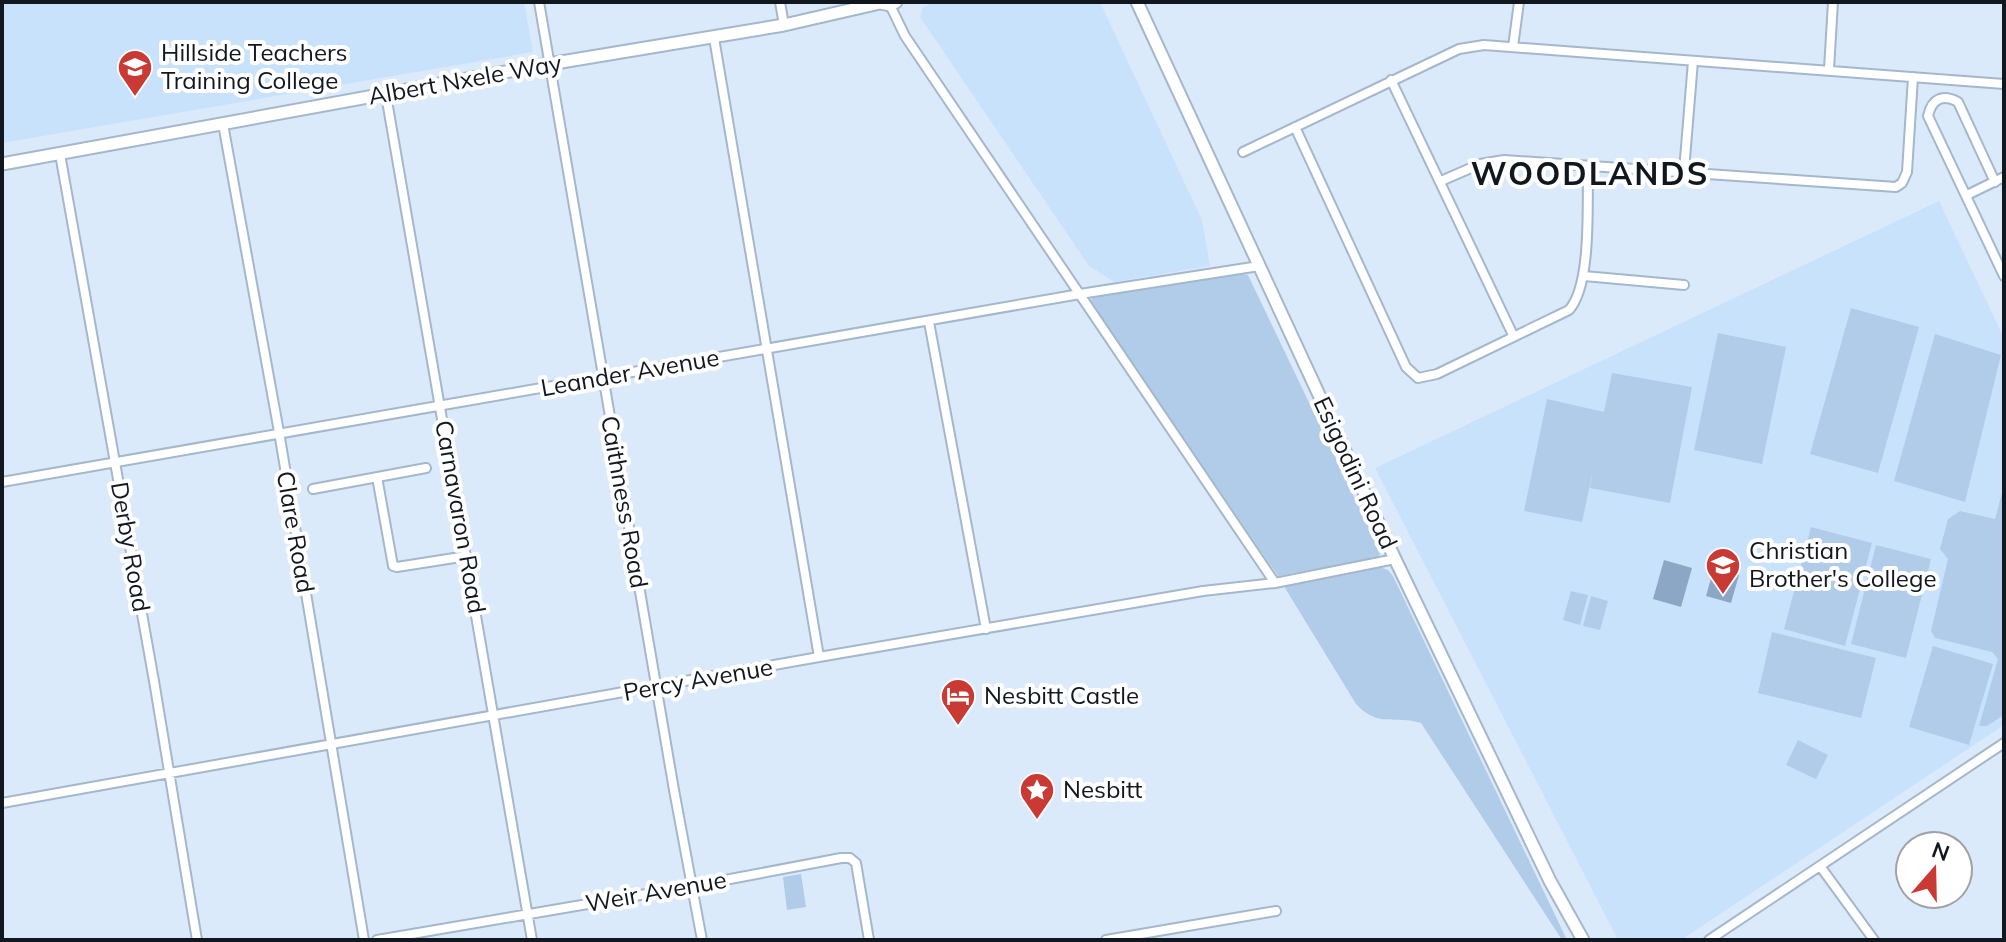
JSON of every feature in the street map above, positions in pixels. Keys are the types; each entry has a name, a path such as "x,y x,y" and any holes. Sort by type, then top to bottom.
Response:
{"main road":[{"name":"Esigodini Road","path":"1137,2 1395,559 1550,881 1583,940"},
{"name":"Albert Nxele Way","path":"2,164 549,64 714,38 887,3"}],"street":[{"name":"Caithness Road","path":"539,2 702,940"},
{"path":"780,2 784,25"},
{"path":"1513,47 1519,2"},
{"path":"1829,69 1833,2"},
{"path":"887,3 905,36 1275,583"},
{"path":"714,38 819,657"},
{"path":"1243,152 1459,49 1484,45 2004,84"},
{"path":"1684,171 1693,61"},
{"path":"1441,181 1492,161 1896,187 1902,183 1907,172 1913,77"},
{"path":"1391,80 1513,335"},
{"name":"Carnavaron Road","path":"386,95 532,940"},
{"path":"1967,195 2000,180 1958,102 1948,97 1939,98 1930,105 1928,116 2004,276"},
{"name":"Clare Road","path":"223,124 279,432 364,940"},
{"path":"1295,127 1411,375 1426,378 1569,310 1575,304 1584,276 1588,167"},
{"name":"Derby Road","path":"60,154 197,940"},
{"name":"Leander Avenue","path":"2,482 1080,294 1259,266"},
{"path":"1584,276 1684,285"},
{"path":"929,322 986,629"},
{"path":"313,489 426,468"},
{"path":"377,477 393,566 467,556"},
{"name":"Percy Avenue","path":"2,803 819,657 1203,591 1275,583 1395,559"},
{"path":"1709,940 2004,743"},
{"name":"Weir Avenue","path":"377,940 850,858 856,863 869,940"},
{"path":"1820,866 1874,940"},
{"path":"1106,940 1276,911"}],"shaded area":[{"name":"Hillside Teachers Training College","path":"2,2 524,2 533,52 2,143"},
{"path":"934,2 1100,2 1202,220 1210,266 1114,282 1089,266 920,17 923,7"},
{"name":"Christian Brother's College","path":"1939,201 2004,338 2004,725 1681,940 1618,940 1375,468"},
{"path":"1248,275 1381,553 1377,558 1278,576 1090,302 1093,297"},
{"path":"1851,308 1919,327 1878,473 1810,454"},
{"path":"1718,333 1786,347 1762,464 1694,450"},
{"path":"1935,334 2001,355 1965,502 1894,481"},
{"path":"1612,373 1692,387 1670,503 1590,488 1593,471 1582,522 1524,511 1547,399 1604,412"},
{"path":"2004,485 2004,715 1987,726 1979,726 1998,659 1992,652 1935,638 1931,631 1948,559 1940,549 1948,519 1960,511 1995,519"},
{"path":"1811,527 1872,543 1845,646 1784,629"},
{"path":"1876,545 1931,559 1906,658 1851,644"},
{"path":"1664,560 1692,568 1681,607 1653,599"},
{"path":"1380,567 1393,576 1567,940 1562,940 1421,723 1379,719 1364,712 1356,704 1285,588 1288,584"},
{"path":"1714,568 1739,575 1731,603 1706,596"},
{"path":"1571,591 1588,595 1580,625 1563,620"},
{"path":"1591,596 1608,601 1600,630 1583,626"},
{"path":"1772,632 1876,658 1861,718 1758,693"},
{"path":"1933,646 1993,664 1969,745 1909,727"},
{"path":"1798,740 1828,755 1816,779 1786,765"},
{"path":"801,874 806,907 787,910 783,877"}],"place":[{"name":"Hillside Teachers Training College","path":"135,98"},
{"name":"Christian Brother's College","path":"1723,596"},
{"name":"Nesbitt Castle","path":"958,727"},
{"name":"Nesbitt","path":"1037,821"}],"district":[{"name":"WOODLANDS","path":"1590,174"}]}
